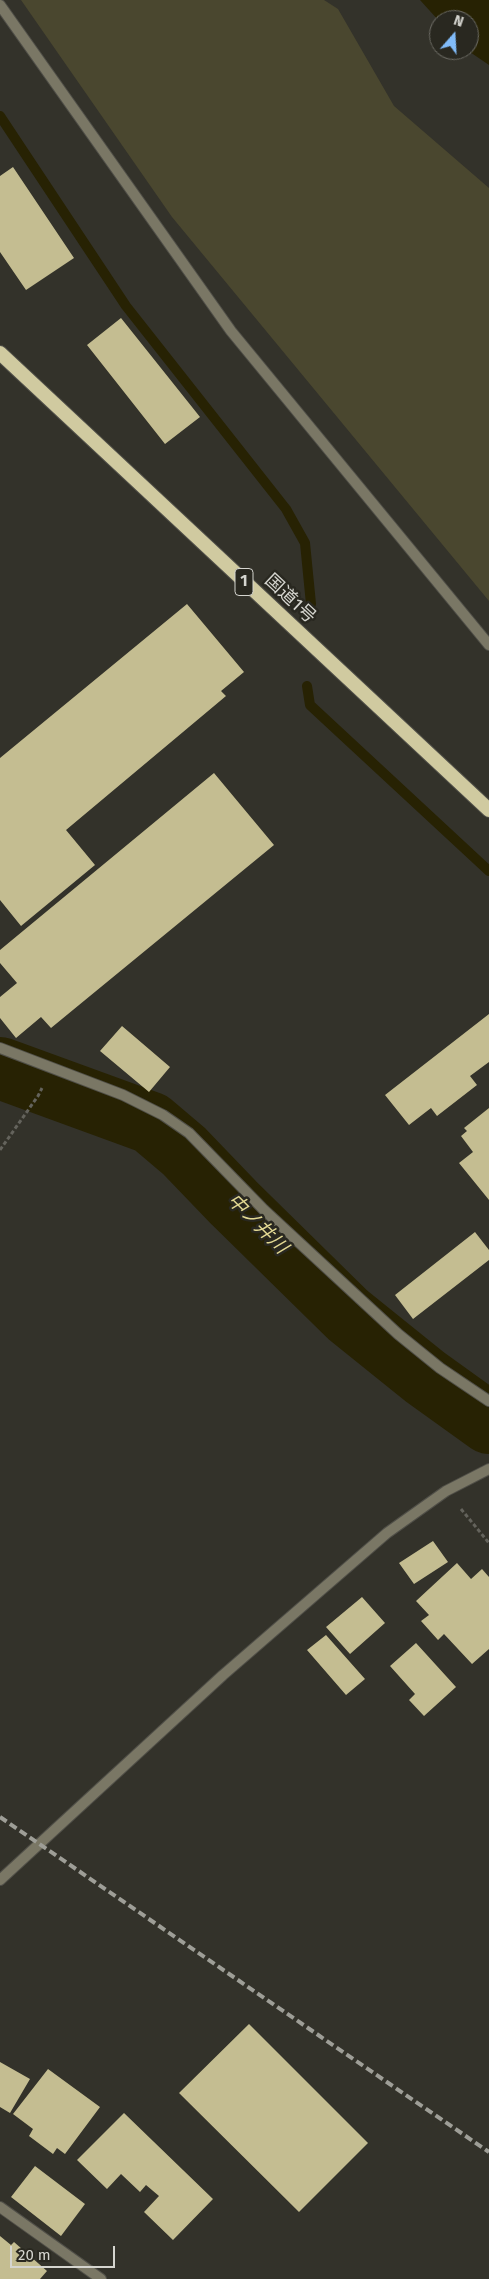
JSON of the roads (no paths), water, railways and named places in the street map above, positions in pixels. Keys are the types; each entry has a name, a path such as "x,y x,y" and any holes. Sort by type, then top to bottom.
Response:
{"highway":[{"name":"国道1号","path":"0,353 489,810"}],"street":[{"path":"0,6 231,331 489,645"},
{"path":"0,1048 123,1095 163,1115 190,1134 264,1210 398,1334 440,1368 489,1400"},
{"path":"0,1880 231,1669 387,1533 446,1491 489,1469"},
{"path":"0,2207 101,2279"}],"waterway":[{"path":"0,116 126,306 286,509 305,543 311,604"},
{"path":"307,686 310,705 489,871"},
{"name":"中ノ井川","path":"0,1068 151,1123 184,1151 348,1315 425,1377 489,1423"}],"railway":[{"path":"0,1817 489,2152"}]}
